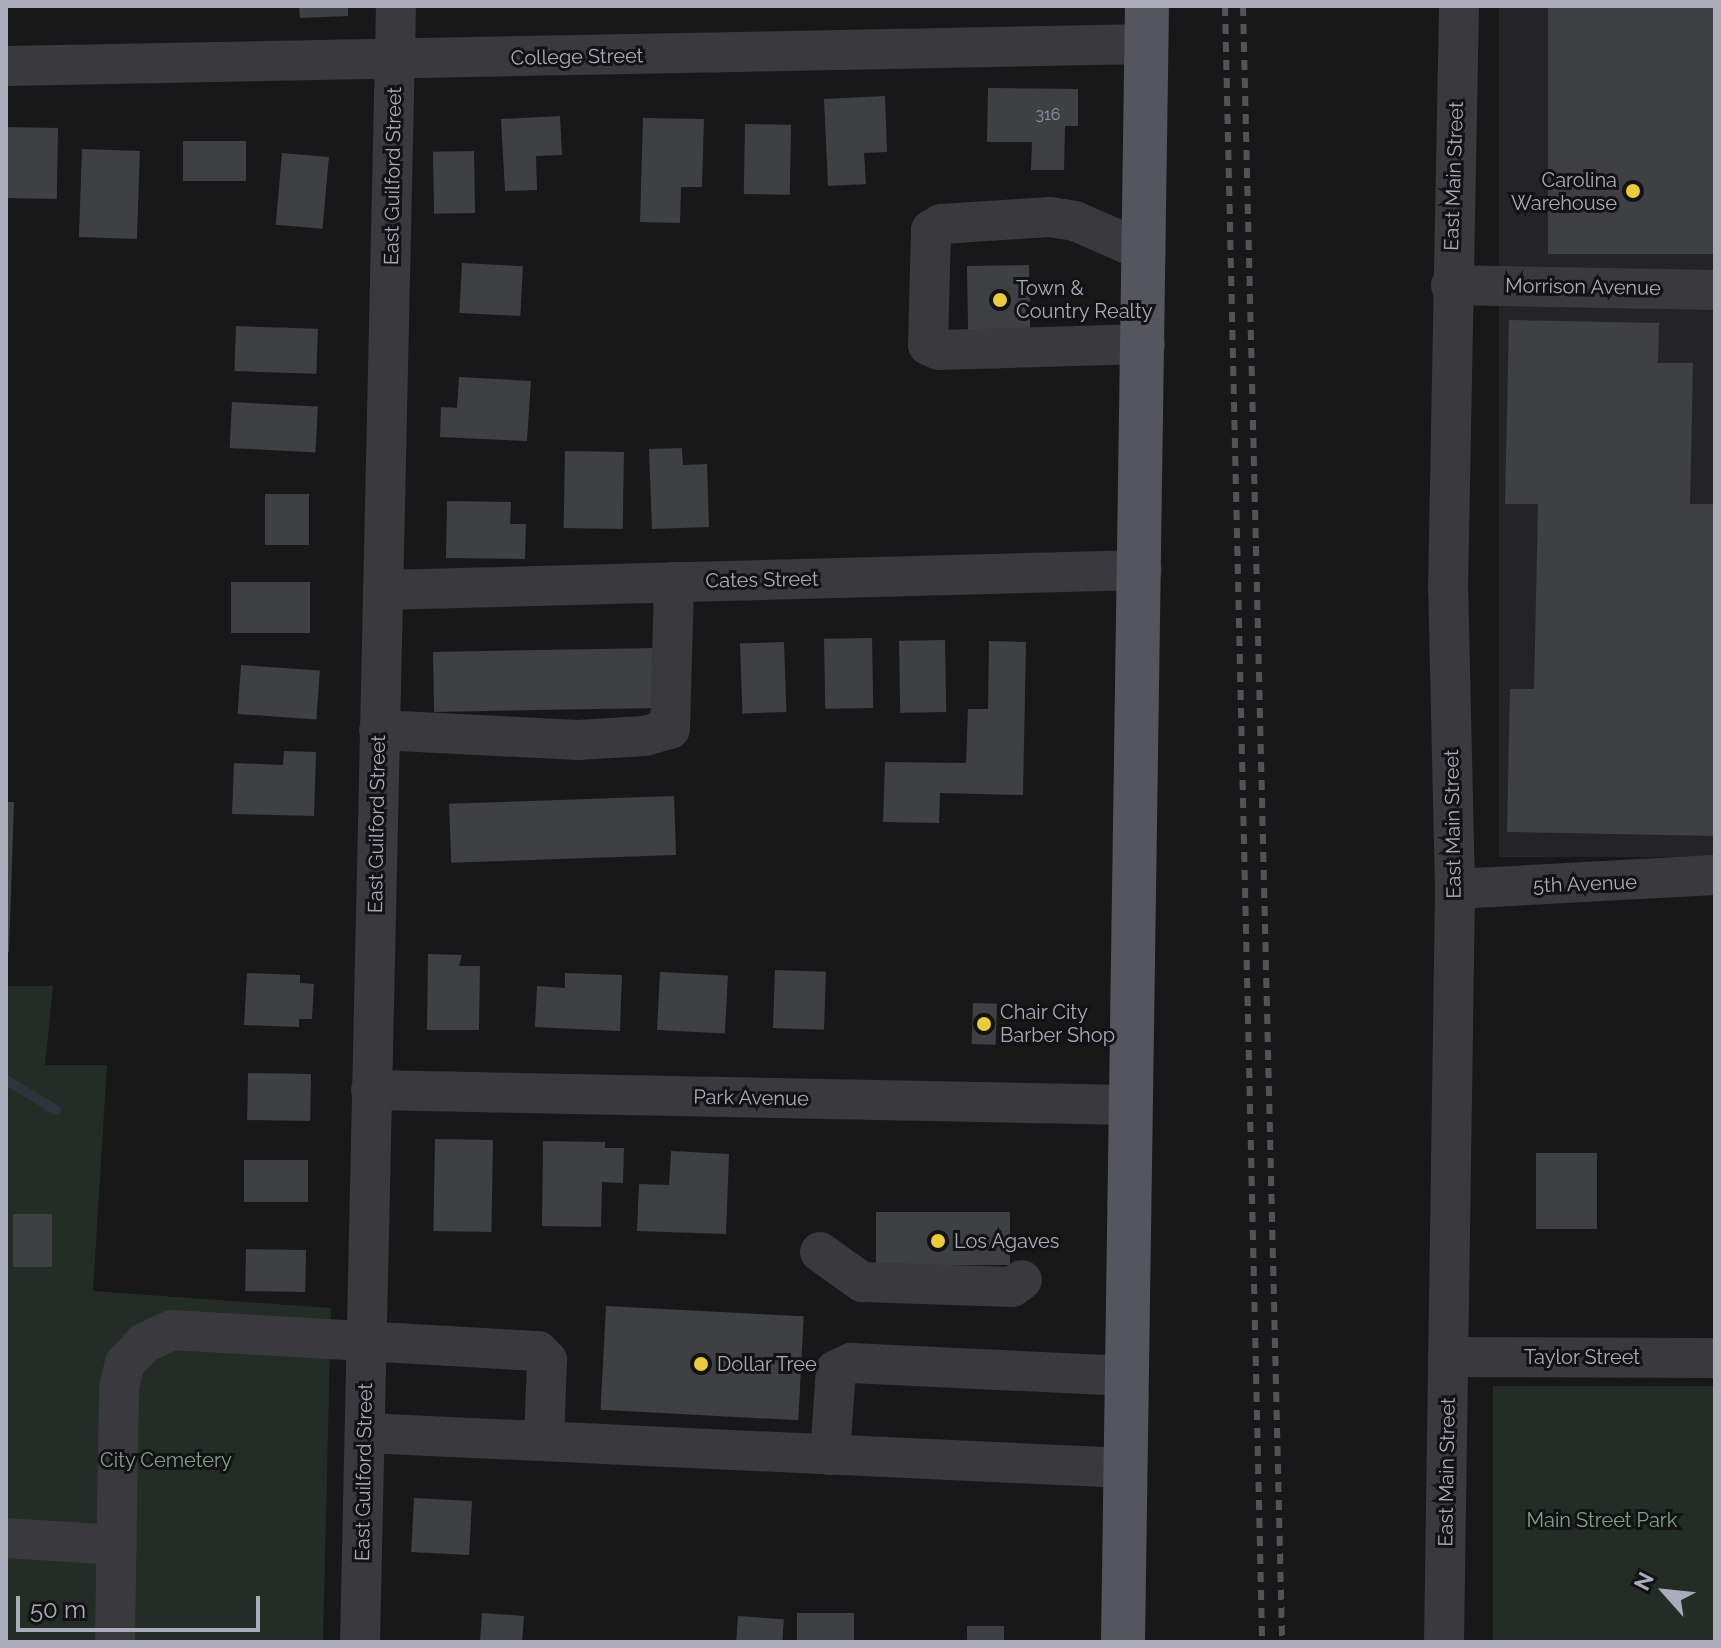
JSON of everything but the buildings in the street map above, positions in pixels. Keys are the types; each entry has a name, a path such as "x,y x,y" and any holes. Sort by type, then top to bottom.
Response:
{"main road":[{"path":"1123,1642 1142,570 1147,25"}],"street":[{"name":"East Guilford Street","path":"360,1642 396,6"},
{"name":"East Main Street","path":"1444,1642 1455,889 1448,590 1451,285 1459,6"},
{"name":"College Street","path":"6,66 396,61 1147,25"},
{"path":"1145,344 939,350 928,345 931,230 941,224 1050,217 1075,221 1146,252"},
{"name":"Morrison Avenue","path":"1451,285 1715,290"},
{"name":"Cates Street","path":"383,590 1142,570"},
{"path":"379,730 578,740 645,736 670,729 674,582"},
{"name":"5th Avenue","path":"1455,889 1715,875"},
{"name":"Park Avenue","path":"371,1090 1131,1105"},
{"path":"820,1252 862,1282 1012,1287 1022,1280"},
{"path":"115,1642 119,1388 125,1363 144,1343 172,1330 538,1351 547,1360 544,1441"},
{"name":"Taylor Street","path":"1448,1357 1715,1358"},
{"path":"830,1455 836,1370 851,1363 1127,1376"},
{"path":"365,1433 1125,1468"},
{"path":"6,1538 117,1545"}],"shaded area":[{"path":"1499,6 1715,6 1715,857 1499,857"}],"green space":[{"name":"City Cemetery","path":"6,986 53,986 45,1065 107,1065 93,1291 331,1308 323,1642 6,1642"},
{"name":"Main Street Park","path":"1493,1386 1715,1386 1715,1642 1493,1642"}],"waterway":[{"path":"6,1080 56,1110"}],"railway":[{"path":"1225,6 1262,1642"},
{"path":"1243,6 1282,1642"}],"place":[{"name":"Carolina Warehouse","path":"1633,191"},
{"name":"Town & Country Realty","path":"1000,300"},
{"name":"Chair City Barber Shop","path":"984,1024"},
{"name":"Los Agaves","path":"938,1241"},
{"name":"Dollar Tree","path":"701,1364"}]}
